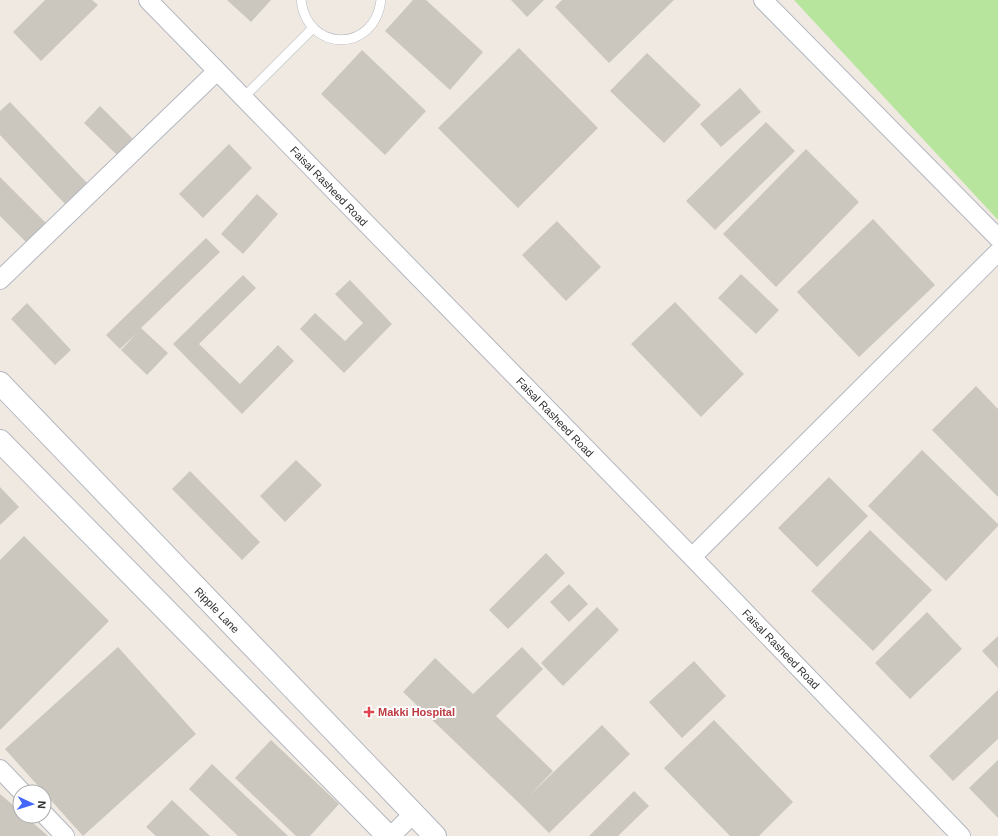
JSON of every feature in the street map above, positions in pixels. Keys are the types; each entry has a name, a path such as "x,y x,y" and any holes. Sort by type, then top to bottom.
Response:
{"street":[{"name":"Faisal Rasheed Road","path":"148,0 692,557 961,836"},
{"path":"763,0 998,238"},
{"path":"0,280 217,71"},
{"path":"692,557 998,252"},
{"name":"Ripple Lane","path":"0,383 435,836"},
{"path":"0,441 389,836 413,814"},
{"path":"0,769 14,784"},
{"path":"52,822 65,836"}],"lane":[{"path":"301,0 302,10 306,20 312,28 330,39 341,40 351,39 360,35 372,24 379,11 380,0"},
{"path":"243,98 312,28"}],"green space":[{"path":"794,0 998,0 998,220"}],"building":[{"path":"45,0 92,0 98,5 41,61 13,32"},
{"path":"227,0 271,0 251,22"},
{"path":"413,0 426,0 483,52 450,90 385,31"},
{"path":"511,0 544,0 527,17"},
{"path":"562,0 674,0 609,63 555,7"},
{"path":"519,48 598,128 518,208 438,128"},
{"path":"362,50 426,111 385,155 321,94"},
{"path":"647,53 701,105 664,143 610,91"},
{"path":"740,88 761,112 721,147 700,124"},
{"path":"10,102 87,183 65,204 0,135 0,111"},
{"path":"100,106 134,140 118,156 84,123"},
{"path":"766,122 795,151 715,230 686,201"},
{"path":"229,144 252,168 203,218 179,194"},
{"path":"806,149 859,202 776,287 723,234"},
{"path":"0,177 48,225 28,244 0,216"},
{"path":"257,194 278,214 243,254 221,234"},
{"path":"873,219 935,285 859,357 797,292"},
{"path":"557,221 601,267 566,301 522,255"},
{"path":"206,238 220,252 141,328 168,353 147,375 121,350 137,333 120,349 106,335"},
{"path":"741,274 779,310 756,334 718,298"},
{"path":"243,275 256,288 199,344 240,384 278,345 294,361 242,414 173,344"},
{"path":"350,280 392,324 344,373 300,329 315,313 345,341 363,323 335,294"},
{"path":"675,302 744,374 701,417 631,344"},
{"path":"27,303 71,350 55,365 11,319"},
{"path":"976,386 998,409 998,497 932,430"},
{"path":"922,450 998,524 998,526 946,581 868,506"},
{"path":"296,460 322,485 285,522 260,496"},
{"path":"190,471 260,542 242,560 172,489"},
{"path":"829,477 868,516 817,567 778,528"},
{"path":"0,487 19,507 0,525"},
{"path":"870,530 932,590 873,651 811,591"},
{"path":"24,536 109,621 0,730 0,560"},
{"path":"546,553 565,573 508,629 489,610"},
{"path":"569,584 588,604 569,622 550,602"},
{"path":"597,607 619,630 563,686 541,663"},
{"path":"927,612 962,649 910,699 875,663"},
{"path":"998,636 998,668 982,651"},
{"path":"118,647 196,734 83,836 52,801 52,784 36,784 5,749"},
{"path":"522,647 543,669 496,716 553,771 529,796 602,725 630,754 549,833 403,692 435,658 473,694"},
{"path":"694,661 726,696 682,738 649,702"},
{"path":"998,690 998,739 953,781 929,756"},
{"path":"714,720 793,802 759,836 730,836 664,768"},
{"path":"271,740 339,804 310,836 296,836 235,778"},
{"path":"998,760 998,818 969,788"},
{"path":"212,764 288,836 238,836 189,789"},
{"path":"634,791 649,806 618,836 589,836"},
{"path":"0,794 12,804 12,824 34,824 48,836 0,836"},
{"path":"172,800 210,836 156,836 146,827"}],"place":[{"name":"Makki Hospital","path":"369,712"}]}
